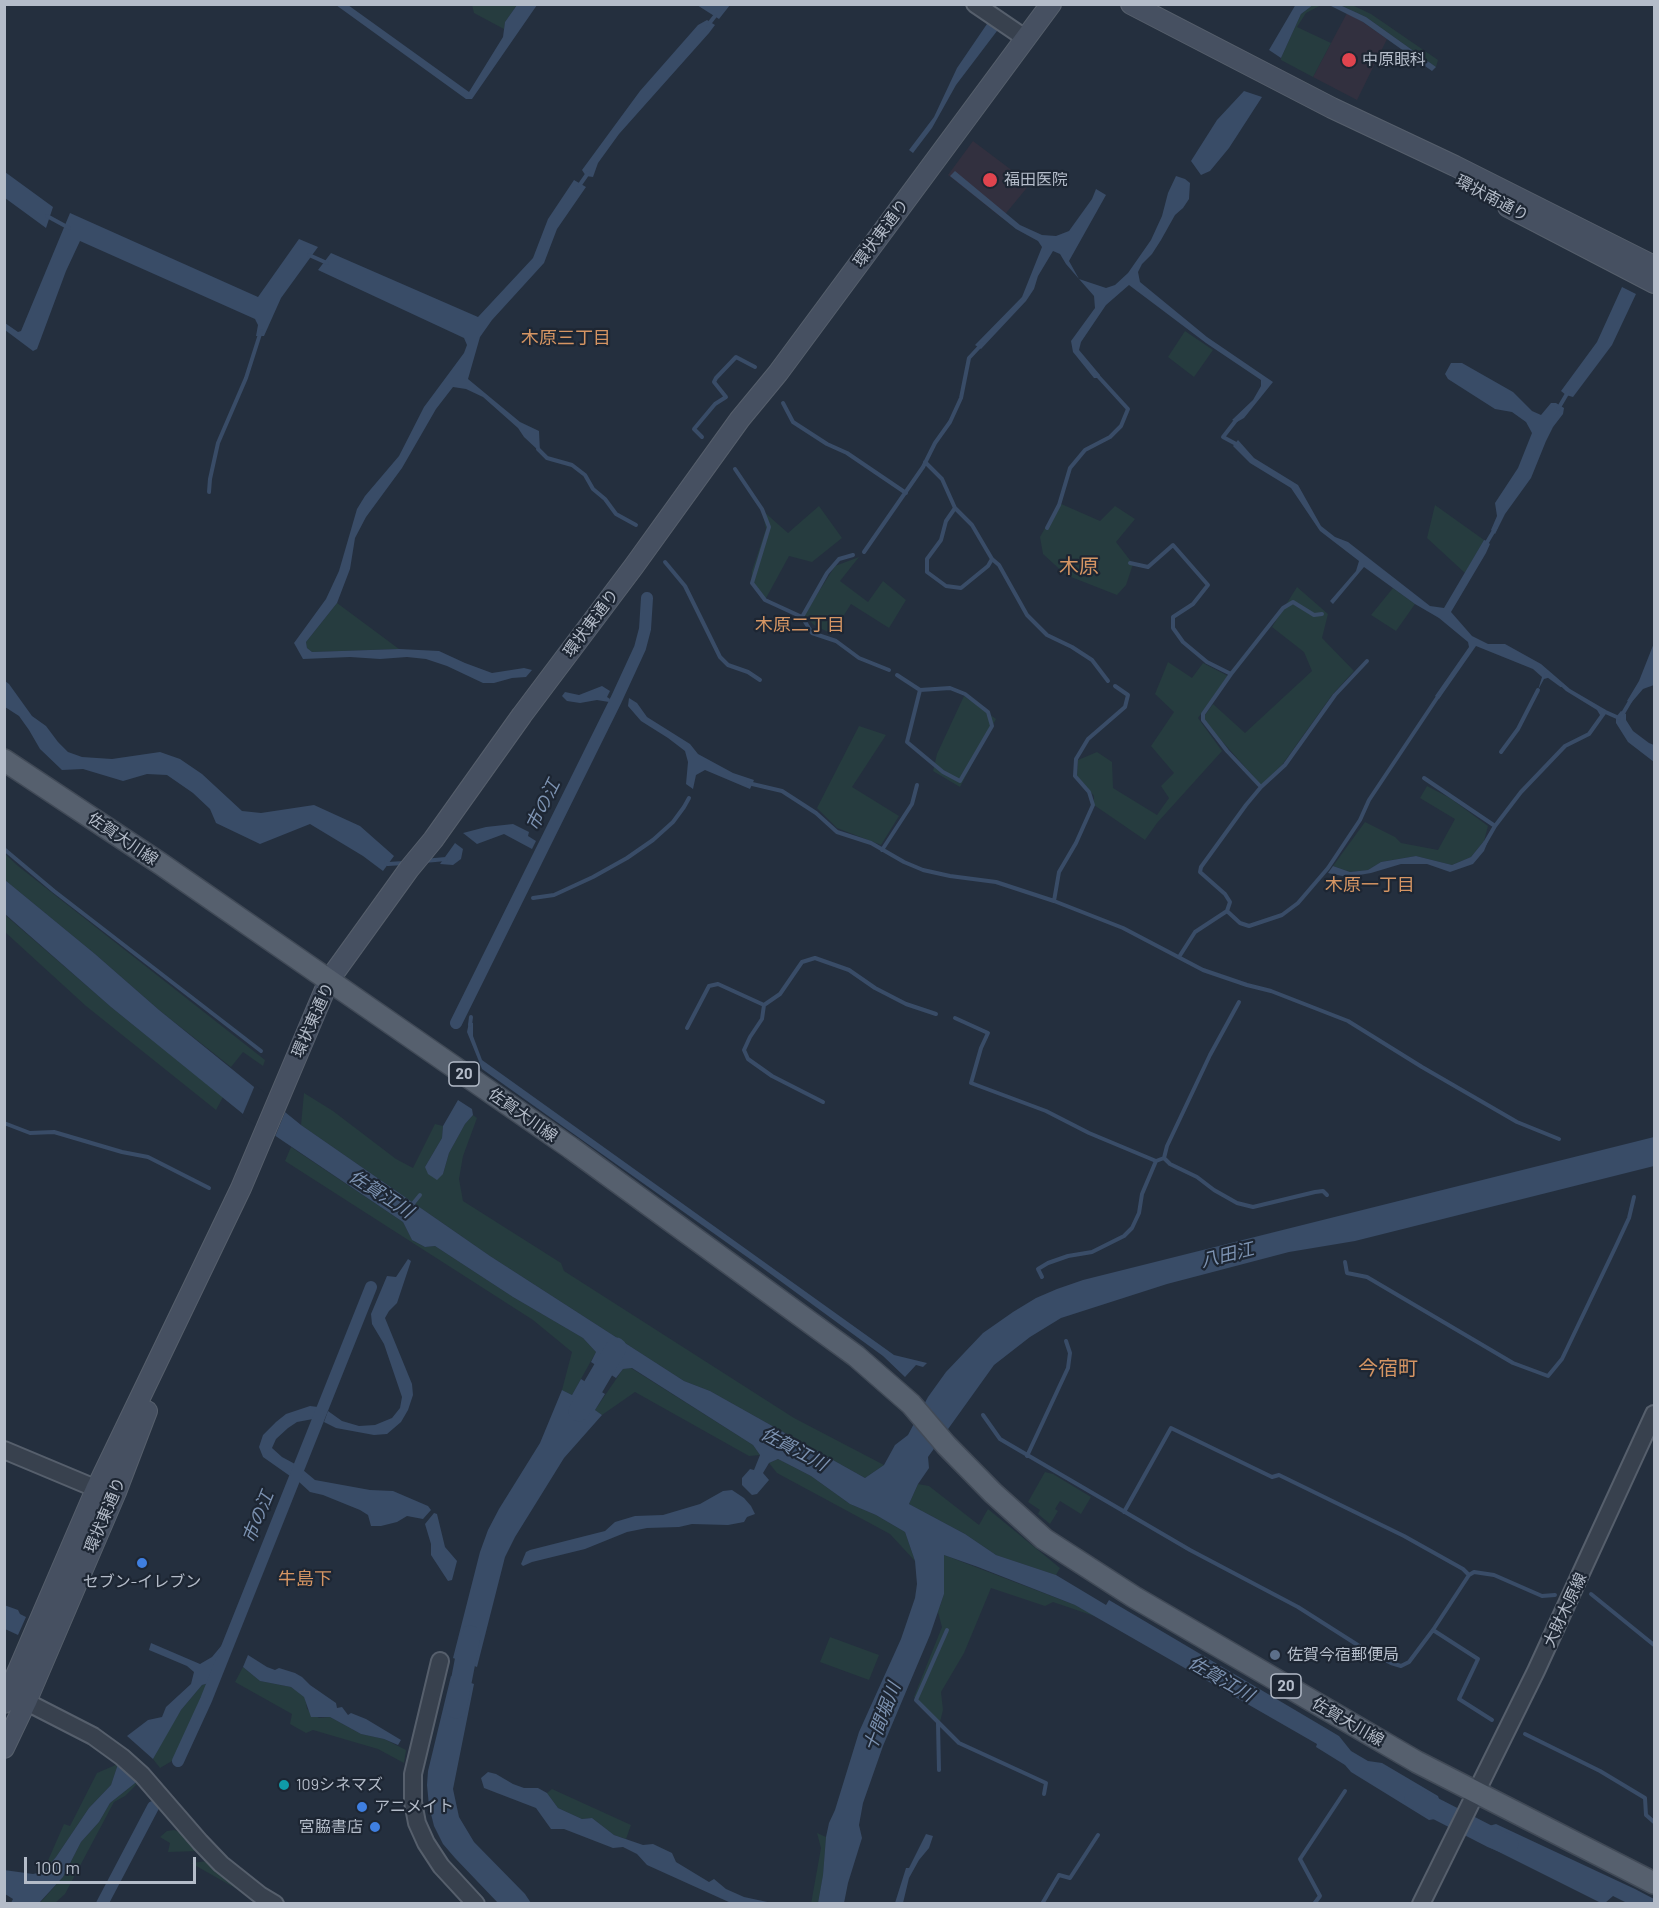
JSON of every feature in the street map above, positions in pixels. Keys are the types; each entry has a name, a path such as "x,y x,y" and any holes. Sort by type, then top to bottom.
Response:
{"main road":[{"name":"環状東通り","path":"4,1748 13,1699 107,1490 197,1280 257,1152 329,980 740,419 778,373 1051,4"},
{"name":"環状南通り","path":"1131,4 1332,108 1455,166 1654,266"},
{"name":"環状南通り","path":"1332,108 1450,176 1654,283"},
{"name":"佐賀大川線","path":"4,760 161,864 571,1148 823,1331 856,1356 911,1404 946,1445 993,1493 1044,1539 1134,1597 1474,1797 1654,1883"}],"street":[{"path":"975,4 1025,38"},
{"name":"大財木原線","path":"1421,1904 1536,1671 1654,1414"},
{"path":"4,1450 107,1490"},
{"path":"440,1661 413,1774 413,1802 417,1823 426,1844 441,1866 476,1904"},
{"path":"13,1699 93,1736 122,1757 142,1775 221,1864 275,1904"}],"shaded area":[{"name":"中原眼科","path":"1347,13 1387,39 1357,100 1313,77"},
{"name":"福田医院","path":"973,141 1030,184 1002,218 948,175"}],"green space":[{"path":"472,5 517,5 505,22 504,29 474,13"},
{"path":"1313,5 1321,5 1306,13 1297,27 1331,43 1313,77 1281,58 1301,14"},
{"path":"1340,5 1352,5 1371,14 1438,60 1436,67 1366,17"},
{"path":"1185,331 1213,350 1194,377 1168,357"},
{"path":"1059,503 1100,521 1115,506 1135,519 1116,542 1133,564 1126,585 1117,595 1066,575 1043,554 1040,537"},
{"path":"1435,505 1484,540 1465,573 1427,538"},
{"path":"819,506 842,538 812,562 789,556 765,600 751,584 752,571 766,529 762,510 788,533"},
{"path":"859,557 840,581 868,602 883,581 906,600 889,628 851,604 832,634 814,625 804,615 835,566"},
{"path":"1297,587 1328,614 1322,638 1354,671 1332,695 1282,765 1261,785 1205,722 1205,715 1213,704 1245,733 1312,671 1304,652 1272,627"},
{"path":"1393,588 1415,604 1396,631 1371,615"},
{"path":"337,603 399,649 312,652 307,648 306,642"},
{"path":"1168,662 1192,678 1203,663 1228,676 1198,718 1222,751 1157,823 1145,840 1094,805 1094,796 1077,776 1078,760 1097,752 1112,762 1113,788 1157,815 1169,798 1161,786 1174,773 1151,746 1174,712 1155,694"},
{"path":"964,696 996,719 960,787 933,771 937,754"},
{"path":"859,726 886,735 852,787 899,816 881,845 837,828 817,808"},
{"path":"1427,786 1450,798 1488,826 1484,841 1471,857 1452,865 1416,856 1381,862 1368,870 1350,872 1333,866 1365,822 1395,837 1401,843 1438,850 1455,819 1420,798"},
{"path":"4,853 265,1060 263,1066 243,1052 231,1067 159,1010 5,880"},
{"path":"4,914 111,1007 223,1097 216,1110 86,1006 5,932"},
{"path":"304,1093 333,1111 396,1159 413,1168 435,1124 443,1126 442,1138 425,1167 443,1174 449,1153 465,1124 473,1115 477,1118 463,1156 459,1179 463,1201 561,1263 564,1271 794,1418 884,1465 865,1478 710,1391 684,1381 490,1256 301,1125"},
{"path":"291,1147 403,1222 412,1240 425,1247 435,1246 513,1297 583,1338 596,1352 572,1395 562,1390 572,1352 533,1320 285,1161"},
{"path":"631,1368 753,1445 760,1455 749,1456 635,1392 602,1415 595,1410 623,1369"},
{"path":"778,1459 811,1476 850,1504 876,1515 905,1532 915,1561 890,1534 777,1473 769,1463"},
{"path":"1045,1472 1053,1474 1091,1497 1081,1514 1060,1501 1055,1509 1058,1511 1050,1524 1038,1514 1040,1510 1028,1502"},
{"path":"918,1484 929,1486 979,1525 988,1509 1060,1568 1056,1575 996,1555 965,1534 909,1504"},
{"path":"944,1555 1075,1605 1097,1617 1053,1602 1045,1606 991,1588 964,1653 941,1692 943,1710 940,1722 914,1697 942,1627 938,1612 944,1594"},
{"path":"830,1637 879,1655 869,1680 820,1662"},
{"path":"243,1667 260,1681 291,1687 305,1697 307,1709 319,1718 330,1717 361,1734 384,1739 406,1750 404,1763 378,1749 313,1730 306,1733 290,1724 292,1714 235,1682"},
{"path":"209,1683 172,1761 160,1768 153,1759 168,1731 181,1710 202,1685"},
{"path":"118,1764 111,1785 89,1808 56,1857 43,1872 64,1824 70,1826 97,1773"},
{"path":"139,1780 125,1796 114,1802 65,1894 55,1903 39,1904 63,1877 81,1842 99,1822 110,1803"},
{"path":"552,1789 631,1825 626,1839 614,1835 592,1818 582,1819 558,1808 547,1793"},
{"path":"174,1830 185,1834 199,1851 168,1852 170,1843 160,1837 167,1831"},
{"path":"817,1833 826,1837 823,1876 818,1903 811,1904 821,1848"},
{"path":"208,1861 251,1897 191,1863"}],"water":[{"path":"1296,4 1313,5 1301,14 1281,58 1269,50"},
{"path":"336,5 348,5 469,92 503,37 505,22 517,5 537,5 472,99 466,99"},
{"path":"697,5 730,5 719,19"},
{"path":"1329,5 1340,5 1366,17 1436,67 1432,71 1363,22"},
{"path":"707,20 715,25 709,33 619,134 598,163 593,177 586,176 582,170 640,91 698,25"},
{"path":"989,21 1000,27 956,85 932,128 913,153 909,150 934,117 957,68"},
{"path":"1244,91 1262,97 1229,148 1210,171 1201,175 1191,161 1217,120"},
{"path":"955,171 1020,225 1042,235 1056,236 1069,231 1092,199 1096,189 1106,195 1069,261 1079,279 1060,254 1053,251 1026,301 981,349 975,345 1022,297 1042,247 1038,241 1016,229 950,176"},
{"path":"5,172 53,207 46,228 5,198"},
{"path":"1176,176 1185,179 1190,183 1189,199 1175,215 1152,254 1142,264 1138,272 1140,282 1207,337 1273,382 1244,418 1237,422 1232,420 1253,400 1261,386 1261,380 1206,343 1129,285 1106,305 1081,342 1079,350 1100,375 1100,378 1094,378 1073,352 1071,341 1095,308 1094,296 1079,279 1106,288 1115,285 1128,273 1151,240"},
{"path":"574,180 586,187 557,229 544,263 492,320 480,337 468,379 520,422 539,431 540,452 518,428 483,397 466,389 453,387 436,409 402,468 366,517 355,538 350,569 337,603 306,642 307,648 312,652 399,649 439,651 492,673 524,668 532,670 526,677 483,683 426,659 350,657 303,659 294,643 326,599 339,571 357,509 365,496 399,456 424,407 464,353 467,345 464,338 318,270 331,253 478,317 533,258 548,219"},
{"path":"70,213 258,297 299,239 318,247 281,298 264,336 256,336 258,325 255,319 80,241 66,271 37,349 33,351 5,330 5,323 18,332 21,331"},
{"path":"1622,287 1636,294 1612,345 1573,397 1566,395 1561,391 1597,342"},
{"path":"1451,363 1462,363 1513,392 1532,411 1541,415 1551,403 1564,408 1563,414 1546,441 1531,478 1505,514 1495,534 1491,530 1497,516 1495,503 1518,468 1532,433 1526,422 1512,412 1495,409 1448,379 1445,374"},
{"path":"1238,440 1254,458 1298,485 1321,526 1335,537 1348,542 1430,606 1444,608 1484,540 1487,541 1490,544 1486,553 1451,612 1472,636 1488,644 1505,644 1541,664 1570,689 1606,710 1604,716 1566,691 1551,677 1544,679 1538,690 1542,677 1533,669 1476,646 1439,699 1435,696 1469,647 1468,642 1439,618 1415,604 1364,567 1333,604 1330,601 1356,571 1359,561 1320,531 1291,488 1250,463 1233,446"},
{"path":"1654,643 1654,685 1643,689 1631,703 1627,701 1639,681"},
{"path":"5,681 32,716 46,726 68,752 82,757 112,759 160,752 180,759 202,774 242,811 261,813 314,805 360,826 394,856 383,871 310,824 260,844 216,823 210,809 193,793 167,775 147,774 123,781 83,769 62,770 40,749 19,716 5,707"},
{"path":"602,686 610,691 607,697 610,699 609,702 597,700 580,703 567,701 562,696 565,692 579,695"},
{"path":"629,698 637,703 647,717 690,744 698,754 733,773 754,780 750,789 705,770 696,775 693,789 686,784 688,762 685,751 641,721 628,706"},
{"path":"1621,711 1626,714 1626,720 1633,731 1654,745 1654,762 1628,742 1616,723 1616,717"},
{"path":"513,824 529,832 528,836 536,841 532,849 504,834 477,844 463,833 486,827"},
{"path":"1484,841 1488,841 1484,851 1473,864 1450,872 1427,864 1401,864 1347,877 1328,873 1333,866 1350,872 1368,870 1381,862 1416,856 1452,865 1471,857"},
{"path":"455,843 463,849 461,859 453,865 440,864"},
{"path":"5,880 159,1010 301,1125 490,1256 684,1381 710,1391 865,1478 884,1465 895,1445 908,1435 928,1397 946,1372 983,1333 1036,1298 1083,1280 1654,1137 1654,1166 1355,1241 1289,1252 1167,1284 1061,1318 1030,1337 994,1365 928,1457 929,1468 918,1484 909,1504 965,1534 996,1555 1056,1575 1106,1605 1109,1600 1339,1736 1351,1751 1368,1761 1382,1763 1438,1796 1442,1808 1435,1819 1429,1820 1351,1772 1345,1765 1316,1747 1317,1744 1075,1605 944,1555 944,1594 930,1635 883,1746 863,1803 859,1825 862,1838 844,1903 818,1903 829,1823 859,1732 901,1639 915,1598 917,1584 915,1561 905,1532 876,1515 850,1504 811,1476 778,1459 769,1463 763,1473 769,1480 757,1494 752,1495 742,1485 742,1478 750,1469 754,1470 760,1455 753,1445 632,1368 623,1369 616,1378 591,1362 596,1352 583,1338 513,1297 435,1246 425,1247 412,1240 403,1222 243,1114 111,1007 5,914"},
{"path":"469,1022 473,1023 473,1036 482,1060 894,1355 927,1363 923,1367 916,1365 905,1377 883,1356 757,1264 482,1069 467,1032"},
{"path":"458,1100 472,1109 473,1115 465,1124 449,1153 443,1174 437,1180 428,1174 425,1167 442,1138 443,1126"},
{"path":"408,1259 411,1261 397,1303 385,1318 412,1384 413,1395 408,1410 401,1422 387,1434 374,1435 336,1428 324,1422 328,1411 342,1421 359,1426 375,1425 392,1418 400,1408 402,1397 384,1344 372,1324 371,1314 387,1276 396,1277"},
{"path":"581,1379 605,1394 595,1410 602,1415 564,1458 505,1557 477,1667 453,1658 480,1552 488,1530 540,1443 562,1390 572,1395"},
{"path":"310,1406 318,1407 313,1419 297,1422 288,1428 276,1439 272,1448 295,1464 290,1476 263,1457 259,1447 263,1435 276,1422 286,1414"},
{"path":"303,1470 315,1480 370,1490 393,1491 428,1506 431,1510 423,1519 407,1516 397,1522 371,1526 368,1515 360,1510 310,1492 298,1481"},
{"path":"732,1490 744,1498 755,1514 747,1517 744,1522 728,1525 692,1524 679,1527 647,1528 627,1532 585,1549 523,1566 521,1564 526,1552 530,1550 605,1531 615,1522 635,1516 663,1515 700,1504 723,1491"},
{"path":"434,1513 437,1514 445,1547 457,1561 452,1580 448,1581 431,1555 431,1544 425,1524"},
{"path":"4,1605 18,1610 26,1617 18,1635 5,1629"},
{"path":"151,1643 200,1664 212,1657 222,1645 209,1683 202,1685 181,1710 153,1759 127,1736 148,1720 162,1717 166,1707 191,1684 194,1672 187,1666 149,1650"},
{"path":"248,1655 267,1667 295,1673 336,1703 337,1708 342,1707 348,1715 351,1713 366,1719 401,1740 398,1745 361,1734 330,1717 311,1717 304,1697 291,1687 260,1681 243,1667"},
{"path":"451,1676 474,1684 453,1789 459,1817 474,1842 531,1903 498,1903 443,1844 434,1826 429,1806 428,1771"},
{"path":"118,1764 139,1780 110,1803 99,1822 81,1842 63,1877 39,1903 11,1903 13,1899 5,1894 4,1870 33,1874 43,1872 56,1857 89,1808 111,1785"},
{"path":"488,1772 524,1788 538,1788 547,1793 558,1808 582,1819 592,1818 614,1835 643,1845 653,1844 672,1853 676,1862 709,1882 714,1879 726,1889 744,1897 772,1903 731,1903 647,1865 637,1854 623,1847 613,1848 564,1829 551,1829 536,1808 484,1788 481,1778"},
{"path":"1496,1824 1635,1889 1654,1899 1654,1903 1627,1903 1613,1896 1605,1903 1601,1903 1477,1841 1485,1827"},
{"path":"926,1834 933,1836 929,1848 909,1878 903,1903 895,1903 906,1868 909,1868"}],"pier":[{"path":"255,1085 286,1110 274,1139 242,1116"}],"waterway":[{"path":"708,25 715,16"},
{"path":"579,186 588,173"},
{"path":"47,216 69,228"},
{"path":"309,255 327,263"},
{"path":"209,492 218,443 246,378 261,331"},
{"path":"864,552 923,467 935,443 950,422 961,398 969,358 982,344"},
{"path":"702,437 694,429 715,404 726,397 714,382 716,378 736,357 755,367"},
{"path":"1047,528 1059,505 1070,468 1085,450 1110,437 1121,426 1128,409 1096,374"},
{"path":"1558,409 1568,392"},
{"path":"783,403 793,422 827,444 847,453 906,493"},
{"path":"1237,419 1223,437 1238,445"},
{"path":"538,449 547,458 572,465 585,475 593,489 605,499 616,514 636,525"},
{"path":"925,462 942,479 955,508 972,525 992,559 999,565 1027,615 1047,635 1092,660 1108,681"},
{"path":"735,469 762,509 769,527 752,583 765,600 802,617 812,633 836,641 859,658 889,670"},
{"path":"955,508 946,521 941,540 927,559 927,572 946,586 961,588 988,566 992,559"},
{"path":"1486,544 1496,527"},
{"path":"1130,563 1148,567 1173,545 1208,585 1193,604 1173,617 1173,628 1183,642 1207,662 1231,674 1283,608 1293,602 1314,615 1322,614"},
{"path":"802,617 827,573 839,559 853,555"},
{"path":"665,562 685,586 720,657 728,665 748,672 760,680"},
{"name":"市の江","path":"456,1023 640,648 645,629 647,598"},
{"path":"1261,787 1285,765 1335,695 1367,661"},
{"path":"1227,911 1230,902 1225,894 1200,872 1201,867 1261,787 1227,751 1203,720 1203,714 1231,674"},
{"path":"1546,674 1561,685"},
{"path":"897,675 920,690 950,688 965,694 988,712 992,726 960,781 943,772 907,742 920,690"},
{"path":"1054,901 1059,872 1076,843 1093,805 1089,792 1075,776 1076,759 1088,739 1125,707 1128,695 1115,686"},
{"path":"1501,752 1518,729 1538,690"},
{"path":"1179,957 1195,932 1227,911 1240,923 1249,926 1282,915 1298,903 1328,868 1360,820 1369,800 1439,695"},
{"path":"1622,715 1632,698"},
{"path":"1601,710 1619,718"},
{"path":"1484,845 1495,826 1521,792 1565,746 1589,734 1604,713"},
{"path":"1424,778 1495,826"},
{"path":"748,783 782,791 816,813 837,832 871,843 923,870 996,882 1054,901 1123,928 1203,970 1271,991 1348,1021 1517,1122 1559,1139"},
{"path":"882,850 912,804 917,785"},
{"path":"533,898 554,895 627,858 653,840 673,822 689,798"},
{"path":"4,849 54,891 261,1051"},
{"path":"424,861 446,859"},
{"path":"386,862 388,864 404,863"},
{"path":"823,1102 772,1076 748,1059 744,1050 762,1019 764,1005 780,994 802,962 815,958 849,970 875,988 906,1004 936,1014"},
{"path":"687,1028 709,986 718,984 764,1005"},
{"path":"1164,1158 1167,1146 1210,1055 1239,1002"},
{"path":"470,1025 471,1017"},
{"path":"955,1018 988,1033 971,1083 1046,1111 1089,1133 1156,1161"},
{"path":"4,1123 30,1133 54,1132 122,1152 148,1157 209,1188"},
{"path":"1164,1158 1170,1164 1197,1177 1237,1203 1253,1207 1315,1192 1323,1191 1327,1195"},
{"path":"1042,1277 1038,1269 1048,1263 1068,1256 1092,1252 1124,1236 1132,1228 1139,1213 1142,1194 1156,1161 1164,1158"},
{"path":"411,1206 420,1195"},
{"path":"1345,1262 1347,1273 1367,1277 1513,1363 1548,1376 1562,1359 1629,1218 1634,1197"},
{"name":"市の江","path":"178,1761 206,1700 371,1287"},
{"path":"1027,1456 1068,1368 1070,1353 1066,1341"},
{"path":"579,1411 616,1348"},
{"path":"983,1415 1000,1439 1190,1550 1298,1607 1364,1649 1391,1663 1401,1666 1409,1662 1469,1575 1474,1572 1494,1575 1542,1596 1555,1595"},
{"path":"1124,1512 1171,1428 1272,1477 1279,1475 1404,1536 1463,1569 1469,1575"},
{"path":"1591,1594 1654,1645"},
{"path":"947,1630 916,1700 959,1743 1046,1783 1044,1794"},
{"path":"1433,1630 1478,1659 1459,1699 1492,1720"},
{"path":"456,1708 470,1636"},
{"path":"938,1723 939,1770"},
{"path":"1525,1734 1600,1771 1645,1798 1646,1815 1654,1822"},
{"path":"1314,1904 1320,1896 1300,1859 1345,1791"},
{"name":"佐賀江川","path":"1415,1798 1508,1844"},
{"name":"市の江","path":"102,1904 153,1807"},
{"path":"1042,1904 1059,1875 1070,1878 1098,1835"}],"place":[{"name":"中原眼科","path":"1349,60"},
{"name":"福田医院","path":"990,180"},
{"name":"セブン-イレブン","path":"142,1563"},
{"name":"佐賀今宿郵便局","path":"1275,1655"},
{"name":"109シネマズ","path":"284,1785"},
{"name":"アニメイト","path":"362,1807"},
{"name":"宮脇書店","path":"375,1827"}],"district":[{"name":"木原三丁目","path":"566,338"},
{"name":"木原","path":"1079,566"},
{"name":"木原二丁目","path":"800,625"},
{"name":"木原一丁目","path":"1370,885"},
{"name":"今宿町","path":"1388,1368"},
{"name":"牛島下","path":"305,1579"}],"water label":[{"name":"八田江","path":"1227,1255"},
{"name":"十間堀川","path":"882,1717"}]}
